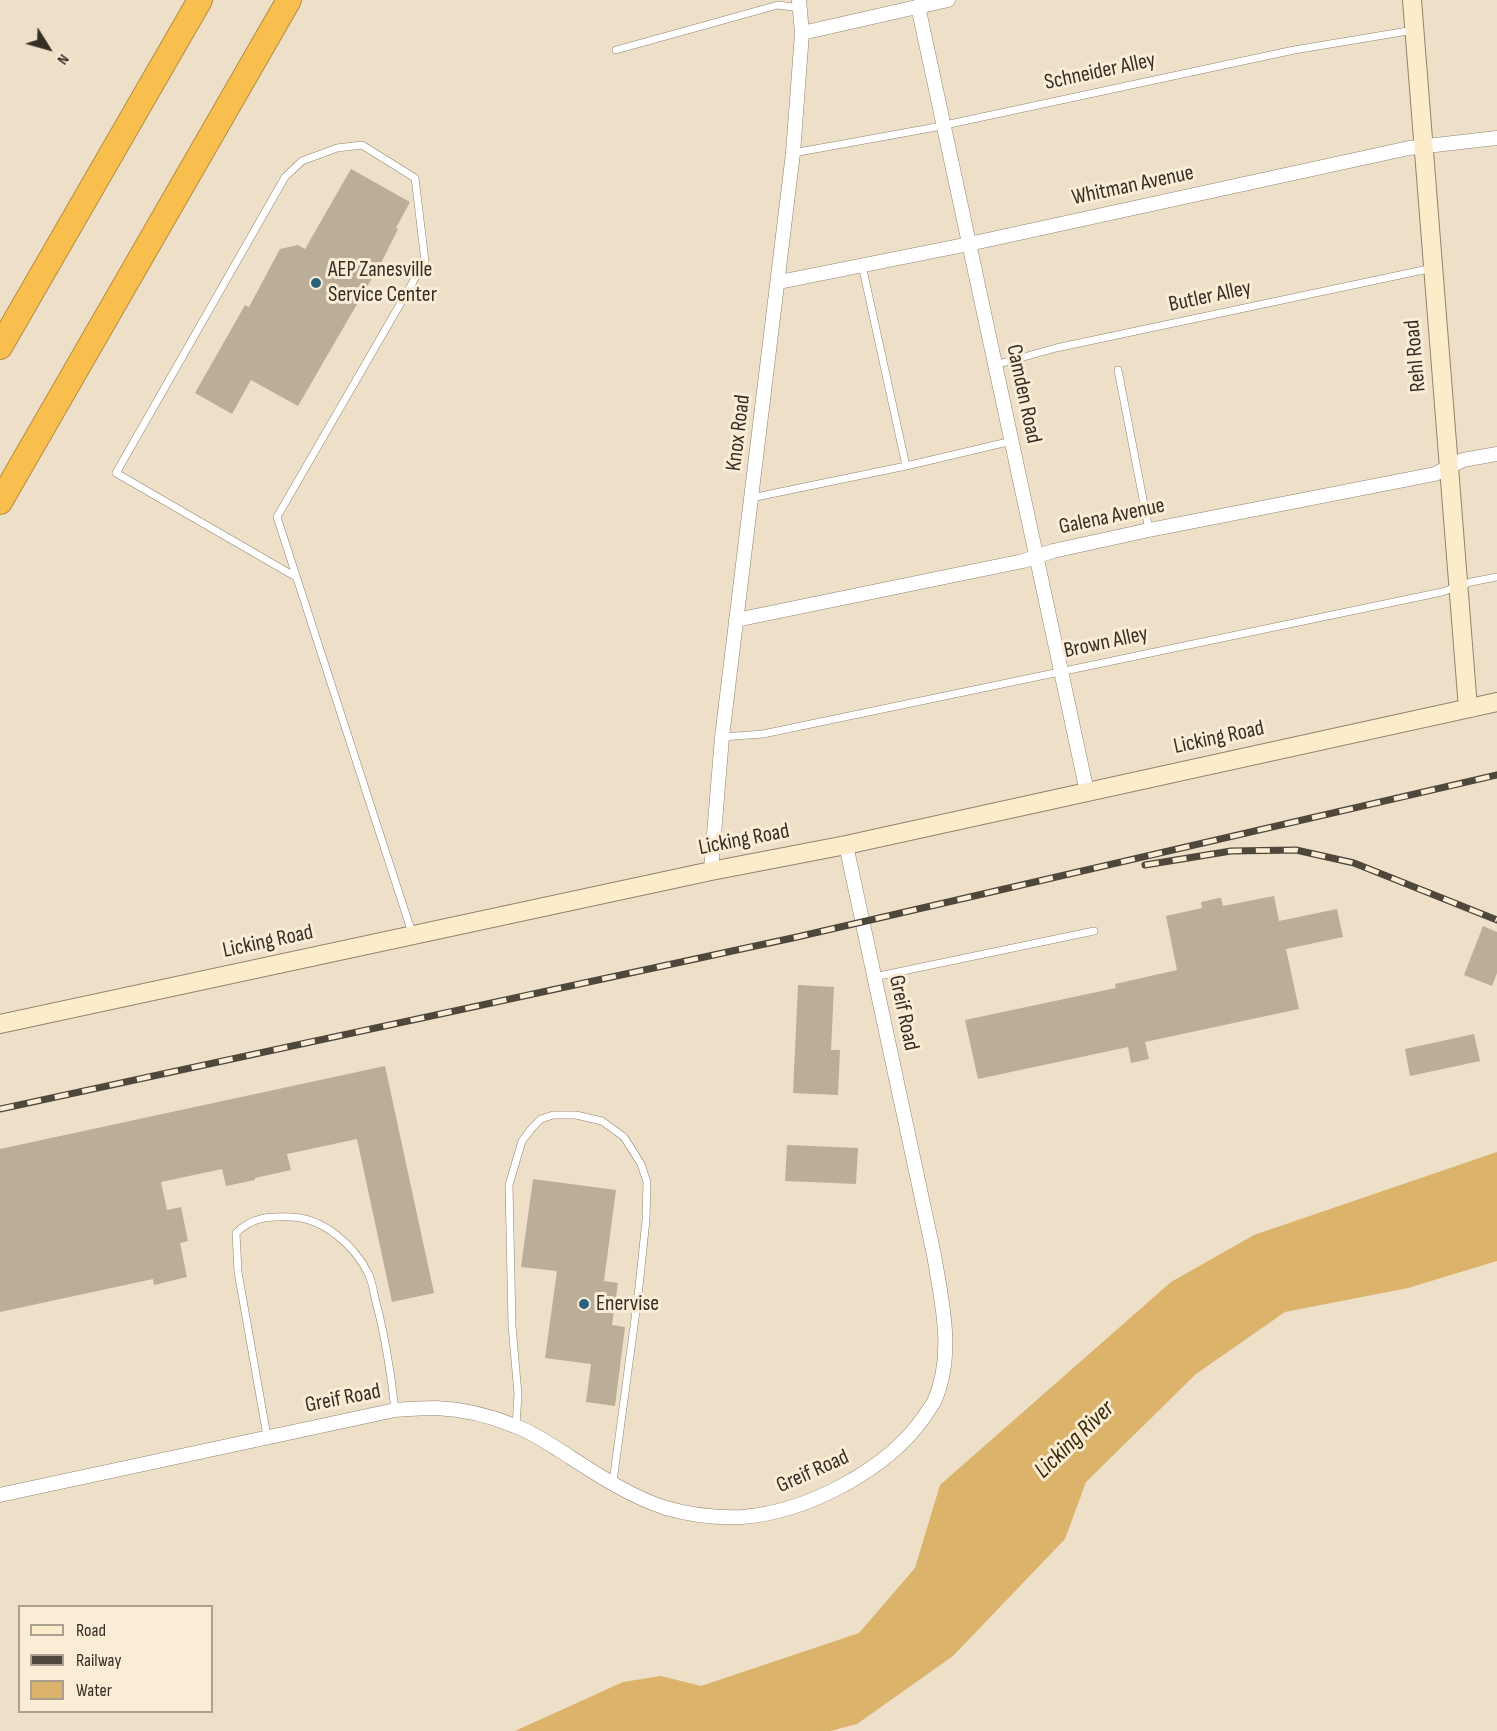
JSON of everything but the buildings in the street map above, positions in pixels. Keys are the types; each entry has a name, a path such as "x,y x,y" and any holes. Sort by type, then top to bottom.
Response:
{"highway":[{"path":"0,347 200,0"},
{"path":"0,502 11,473 289,0"}],"street":[{"path":"802,33 948,0"},
{"name":"Rehl Road","path":"1412,0 1468,708"},
{"name":"Knox Road","path":"711,871 722,736 735,620 794,153 802,33 799,4"},
{"name":"Camden Road","path":"918,6 1087,792"},
{"name":"Whitman Avenue","path":"779,282 969,244 1423,145 1497,138"},
{"name":"Galena Avenue","path":"735,620 909,585 1149,530 1435,474 1462,460 1497,454"},
{"name":"Licking Road","path":"0,1024 711,871 846,846 1497,702"},
{"name":"Greif Road","path":"0,1495 395,1410 436,1408 465,1412 516,1426 631,1493 666,1508 716,1517 744,1517 788,1508 826,1493 870,1469 893,1452 915,1429 934,1402 946,1357 944,1315 934,1255 846,846"}],"lane":[{"path":"616,50 778,4 799,4"},
{"name":"Schneider Alley","path":"794,153 943,125 1294,50 1414,30"},
{"path":"296,577 116,473 285,177 302,160 337,148 362,145 415,178 425,261 278,517 413,935"},
{"path":"862,265 906,466"},
{"name":"Butler Alley","path":"995,365 1056,348 1433,268"},
{"path":"1118,370 1149,530"},
{"path":"751,498 906,466 1012,441"},
{"name":"Brown Alley","path":"722,736 763,734 1442,592 1497,577"},
{"path":"874,977 1094,931"},
{"path":"516,1426 518,1394 512,1326 509,1185 522,1141 542,1119 553,1115 576,1115 602,1121 624,1137 641,1164 647,1182 646,1220 638,1296 613,1482"},
{"path":"267,1436 238,1272 236,1233 245,1224 272,1216 300,1217 320,1224 338,1236 357,1255 369,1276 387,1345 395,1410"}],"water":[{"name":"Licking River","path":"1497,1152 1497,1261 1408,1288 1285,1312 1196,1374 1086,1482 1065,1539 953,1656 857,1724 830,1731 515,1731 623,1682 661,1676 701,1686 859,1633 915,1568 940,1485 1171,1282 1254,1235"}],"railway":[{"path":"0,1109 797,937 1497,775"},
{"path":"1145,865 1231,851 1296,850 1354,863 1497,920"}],"place":[{"name":"AEP Zanesville Service Center","path":"316,283"},
{"name":"Enervise","path":"584,1304"}]}
